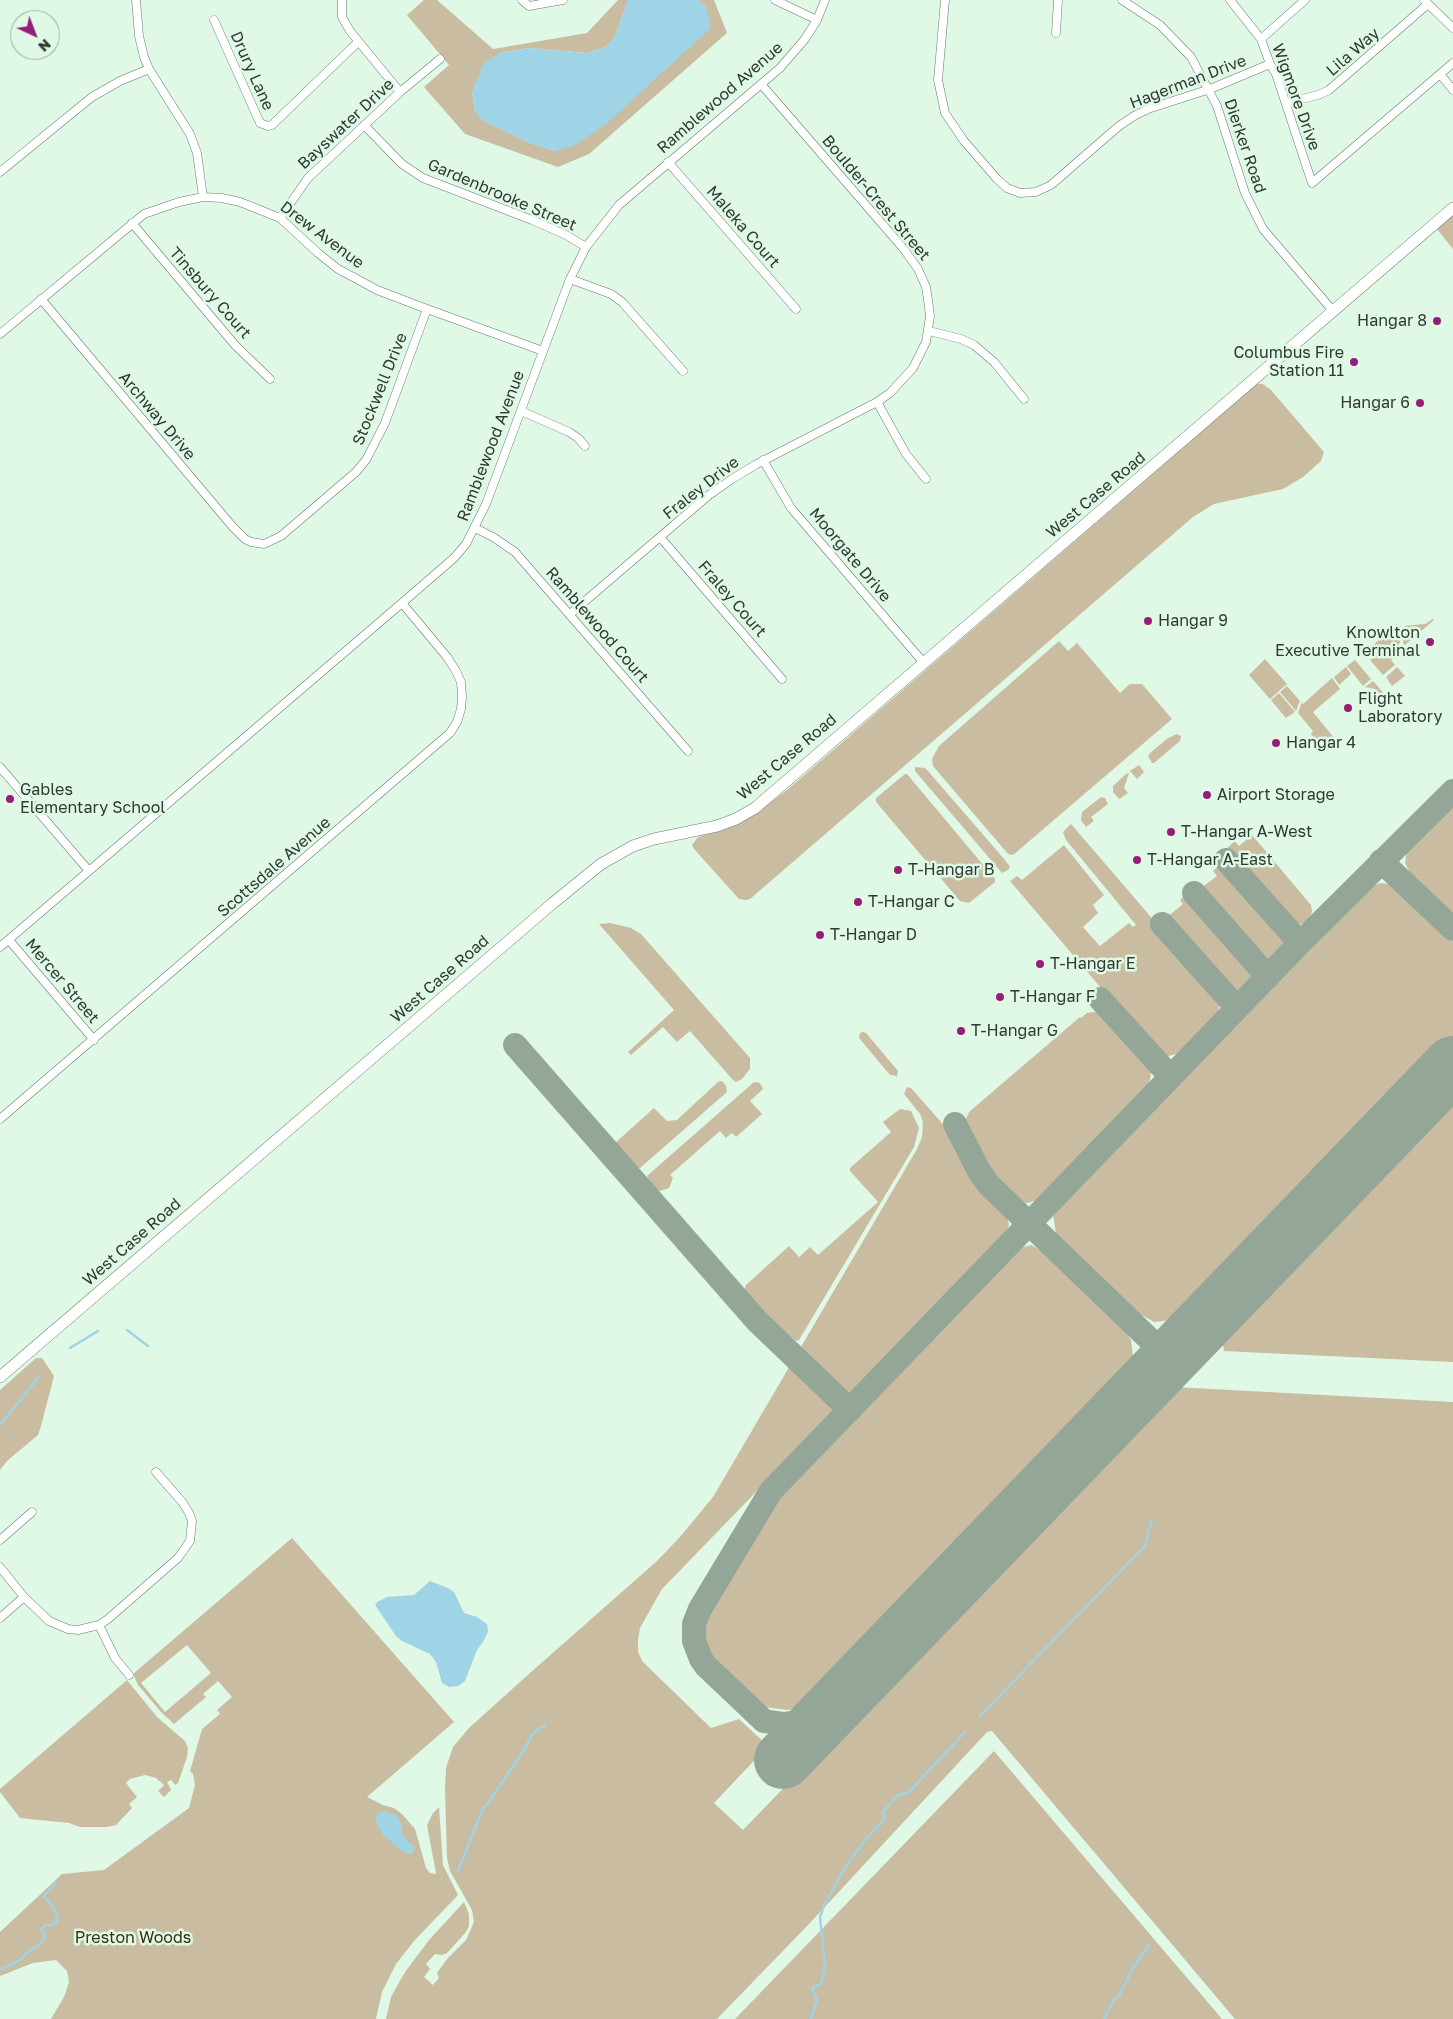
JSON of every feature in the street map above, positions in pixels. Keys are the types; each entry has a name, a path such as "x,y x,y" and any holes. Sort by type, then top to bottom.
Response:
{"main road":[{"name":"West Case Road","path":"0,1377 588,874 611,857 633,846 654,839 717,826 746,814 1453,208"}],"street":[{"path":"136,0 139,36 149,69 190,134 197,154 203,197"},
{"path":"342,0 342,17 358,42 400,92"},
{"path":"522,0 529,6 563,0"},
{"path":"775,0 817,20"},
{"name":"Ramblewood Avenue","path":"0,948 454,558 466,544 475,528 570,279 586,248 620,205 780,68 805,40 817,20 825,0"},
{"name":"Hagerman Drive","path":"945,0 938,80 944,113 964,142 997,179 1007,188 1020,193 1036,192 1051,185 1119,126 1134,116 1148,109 1210,89 1270,64"},
{"path":"1056,33 1058,0"},
{"name":"Dierker Road","path":"1122,0 1147,16 1177,41 1191,58 1210,89 1217,106 1253,212 1263,229 1333,311"},
{"name":"Wigmore Drive","path":"1230,0 1260,39 1279,80 1312,184 1440,74"},
{"path":"1260,39 1305,0"},
{"path":"1426,2 1453,28"},
{"name":"Lila Way","path":"1286,103 1329,90 1426,2"},
{"name":"Drury Lane","path":"214,20 260,123 268,126 358,42"},
{"name":"Bayswater Drive","path":"280,218 308,178 400,92 440,60"},
{"path":"1452,67 1440,74 1453,90"},
{"path":"0,172 92,97 120,81 149,69"},
{"name":"Boulder-Crest Street","path":"762,84 912,259 922,276 926,287 930,316 929,331 922,353 913,368 890,393"},
{"name":"Gardenbrooke Street","path":"364,125 402,164 423,178 532,220 566,235 586,248"},
{"name":"Maleka Court","path":"668,162 796,309"},
{"name":"Drew Avenue","path":"0,334 132,223 156,209 203,197 222,198 240,202 280,218 318,254 338,268 378,290 543,351"},
{"name":"Tinsbury Court","path":"132,223 236,345 270,379"},
{"path":"570,279 611,294 622,302 683,371"},
{"name":"Archway Drive","path":"41,300 232,526 245,539 256,543"},
{"name":"Stockwell Drive","path":"256,543 270,542 282,536 356,472 366,460 385,423 427,309"},
{"path":"929,331 974,345 994,362 1024,399"},
{"name":"Fraley Drive","path":"570,614 709,495 732,478 763,460 877,402 890,393"},
{"path":"877,402 906,454 926,479"},
{"path":"521,411 568,432 578,438 585,446"},
{"name":"Moorgate Drive","path":"763,460 791,508 923,662"},
{"name":"Ramblewood Court","path":"475,528 493,537 515,552 688,751"},
{"name":"Fraley Court","path":"660,537 782,678"},
{"name":"Scottsdale Avenue","path":"0,1119 450,733 457,722 461,709 461,682 447,657 402,603"},
{"path":"0,767 89,871"},
{"name":"Mercer Street","path":"9,940 94,1040"},
{"path":"0,1567 24,1597 49,1621 57,1626 78,1630 99,1625 178,1558 190,1541 192,1521 189,1512 156,1472"},
{"path":"0,1540 32,1512"},
{"path":"0,1618 24,1597"},
{"path":"99,1625 115,1658 129,1675"}],"green space":[{"path":"424,0 437,0 493,49 587,33 618,0 628,0 614,39 605,47 587,53 529,48 500,53 472,92 475,111 484,121 530,143 555,151 706,7 698,0 714,0 727,33 589,154 558,167 465,134 424,87 449,65 407,15"},
{"path":"1453,215 1453,249 1437,229"},
{"path":"1257,384 1263,384 1271,390 1324,452 1321,461 1303,477 1283,489 1214,504 1193,517 750,899 739,899 694,849 692,845 698,837 736,824 752,816 787,790"},
{"path":"1433,619 1405,645 1403,643 1404,626 1425,624"},
{"path":"1396,624 1401,626 1400,643 1397,646 1370,648"},
{"path":"1059,641 1068,651 1077,643 1120,693 1130,684 1142,684 1172,719 1013,855 1008,854 933,766 932,759 939,746"},
{"path":"1396,650 1399,653 1391,660 1395,665 1383,675 1370,660 1372,658 1365,654 1367,652"},
{"path":"1265,659 1287,684 1270,699 1249,675"},
{"path":"1355,660 1371,679 1363,686 1347,666"},
{"path":"1346,667 1351,674 1339,685 1334,677"},
{"path":"1397,667 1405,676 1392,686 1386,677"},
{"path":"1332,678 1340,689 1313,712 1335,739 1324,750 1311,734 1313,731 1298,713 1302,702 1303,704"},
{"path":"1373,681 1387,697 1384,700 1375,689 1365,687"},
{"path":"1287,686 1300,701 1296,711 1280,692"},
{"path":"1279,693 1295,712 1286,718 1271,700"},
{"path":"1177,734 1181,736 1180,741 1152,763 1148,756 1150,753 1168,738"},
{"path":"1139,765 1144,772 1137,779 1130,771"},
{"path":"915,767 925,768 928,771 1005,860 1010,867 1008,870 1002,873 915,771"},
{"path":"1129,773 1124,788 1128,793 1119,799 1113,792 1113,786"},
{"path":"907,774 995,879 995,882 969,903 960,901 876,802 876,798"},
{"path":"1101,797 1105,798 1108,804 1091,817 1094,821 1086,827 1081,820 1082,812"},
{"path":"1453,805 1453,916 1412,877 1405,863 1407,850"},
{"path":"1071,824 1218,995 1219,1009 1217,1014 1180,1053 1168,1056 1152,1048 1010,881 1017,876 1022,880 1064,845 1104,895 1093,905 1098,913 1083,927 1100,946 1129,923 1133,927 1136,925 1066,840 1063,832"},
{"path":"1252,835 1311,905 1310,919 1304,923 1295,926 1288,922 1226,852 1227,848 1235,841 1239,846"},
{"path":"1222,863 1282,932 1284,943 1270,959 1263,960 1255,957 1197,891 1217,876 1213,871"},
{"path":"1380,883 1388,884 1397,890 1453,942 1453,1039 1180,1319 1154,1322 1133,1310 1056,1234 1053,1214 1354,902 1368,888"},
{"path":"1185,895 1190,896 1251,967 1252,979 1239,991 1229,992 1222,987 1165,921 1183,904 1180,900"},
{"path":"610,923 631,928 641,934 750,1058 750,1069 742,1079 736,1082 732,1079 690,1031 677,1042 663,1027 631,1055 628,1052 674,1010 599,924"},
{"path":"1094,1012 1102,1013 1106,1016 1145,1060 1151,1072 1150,1080 1146,1088 1040,1199 1028,1203 1021,1202 1014,1199 987,1171 965,1129 965,1121 969,1112 1080,1017"},
{"path":"860,1033 866,1033 898,1071 897,1076 890,1075 859,1038"},
{"path":"722,1081 726,1086 727,1092 640,1168 637,1168 615,1143 654,1108 667,1121 677,1120 718,1082"},
{"path":"754,1082 760,1083 763,1089 750,1101 762,1114 736,1137 732,1133 726,1138 720,1131 670,1175 673,1178 669,1188 660,1191 654,1189 647,1176"},
{"path":"907,1087 911,1088 948,1130 980,1186 1006,1212 1009,1225 1006,1234 662,1589 640,1628 638,1652 643,1662 711,1728 739,1719 768,1746 714,1803 743,1830 1167,1391 1175,1387 1453,1402 1453,2019 1235,2019 992,1731 987,1732 809,1924 717,2019 386,2019 391,1997 405,1972 429,1940 464,1902 469,1914 469,1926 466,1932 447,1953 442,1955 435,1954 426,1964 430,1969 424,1977 433,1985 439,1978 437,1973 447,1959 466,1940 474,1922 472,1910 450,1871 447,1858 446,1768 453,1747 469,1728 657,1561 680,1537 713,1497 917,1149 922,1137 923,1122 920,1114 904,1094"},
{"path":"1453,1096 1453,1362 1224,1351 1222,1338"},
{"path":"900,1109 911,1111 919,1128 914,1147 799,1340 796,1341 775,1324 747,1294 746,1285 789,1246 799,1257 810,1247 818,1255 878,1202 850,1171 850,1168 891,1132 883,1122"},
{"path":"1031,1245 1044,1252 1123,1328 1131,1340 1133,1356 1130,1373 808,1705 788,1710 764,1707 709,1655 704,1634 707,1618 778,1499 1020,1248"},
{"path":"36,1358 42,1358 54,1376 41,1426 38,1435 7,1461 0,1470 0,1390"},
{"name":"Preston Woods","path":"292,1538 454,1722 367,1797 394,1808 402,1814 415,1829 426,1868 430,1873 435,1874 427,1825 433,1813 439,1807 443,1865 458,1895 414,1941 396,1964 382,1992 376,2019 51,2019 64,1997 69,1982 67,1971 56,1960 33,1963 0,1976 0,1932 62,1874 104,1870 189,1808 195,1785 193,1774 190,1771 202,1729 220,1714 217,1710 232,1697 218,1681 203,1694 206,1697 174,1724 138,1685 133,1674","holes":["187,1645 211,1673 165,1712 141,1683"]},
{"path":"127,1680 157,1717 185,1741 188,1748 187,1757 178,1783 175,1785 171,1780 167,1782 171,1790 164,1797 158,1791 164,1785 156,1778 145,1775 130,1779 126,1783 137,1797 129,1804 132,1808 116,1825 107,1827 80,1827 69,1823 20,1818 0,1792 0,1789"},
{"path":"994,1751 1222,2019 735,2019"}],"water":[{"path":"628,0 698,0 706,7 711,28 605,125 573,146 555,151 530,143 483,121 475,111 472,92 483,64 500,53 529,48 587,53 605,47 614,39"},
{"path":"430,1581 454,1592 464,1613 477,1617 487,1624 488,1632 477,1650 465,1681 458,1686 449,1687 442,1683 436,1662 430,1654 402,1641 396,1636 375,1605 387,1597 414,1595"},
{"path":"385,1811 396,1815 402,1824 402,1833 406,1840 415,1847 413,1853 409,1854 402,1851 383,1835 375,1820 378,1813"}],"waterway":[{"path":"127,1330 148,1346"},
{"path":"70,1348 98,1331"},
{"path":"0,1425 39,1377"},
{"path":"979,1717 1145,1546 1152,1519"},
{"path":"458,1871 481,1813 533,1734 545,1726"},
{"path":"811,2019 817,2000 812,1988 821,1984 825,1968 820,1917 825,1903 846,1866 865,1840 885,1819 883,1812 898,1795 909,1792 965,1732"},
{"path":"0,1969 20,1960 42,1943 45,1936 41,1929 46,1925 53,1925 58,1920 55,1910 44,1896 56,1883"},
{"path":"1104,2019 1113,2001 1120,1994 1133,1968 1149,1945"}],"taxiway":[{"path":"822,1718 784,1724 764,1721 706,1666 694,1641 694,1624 700,1609 771,1491 1300,943 1453,791"},
{"path":"1226,860 1300,943"},
{"path":"1381,861 1453,929"},
{"path":"1194,893 1268,977"},
{"path":"1162,924 1237,1008"},
{"path":"1100,999 1171,1077"},
{"path":"515,1045 757,1321 850,1410"},
{"path":"955,1124 979,1171 989,1185 1169,1358"}],"runway":[{"path":"783,1760 1453,1065"}],"place":[{"name":"Hangar 8","path":"1437,321"},
{"name":"Columbus Fire Station 11","path":"1354,362"},
{"name":"Hangar 6","path":"1420,403"},
{"name":"Hangar 9","path":"1148,621"},
{"name":"Knowlton Executive Terminal","path":"1430,642"},
{"name":"Flight Laboratory","path":"1348,708"},
{"name":"Hangar 4","path":"1276,743"},
{"name":"Airport Storage","path":"1207,795"},
{"name":"Gables Elementary School","path":"10,799"},
{"name":"T-Hangar A-West","path":"1171,832"},
{"name":"T-Hangar A-East","path":"1137,860"},
{"name":"T-Hangar B","path":"898,870"},
{"name":"T-Hangar C","path":"858,902"},
{"name":"T-Hangar D","path":"820,935"},
{"name":"T-Hangar E","path":"1040,964"},
{"name":"T-Hangar F","path":"1000,997"},
{"name":"T-Hangar G","path":"961,1031"}]}
